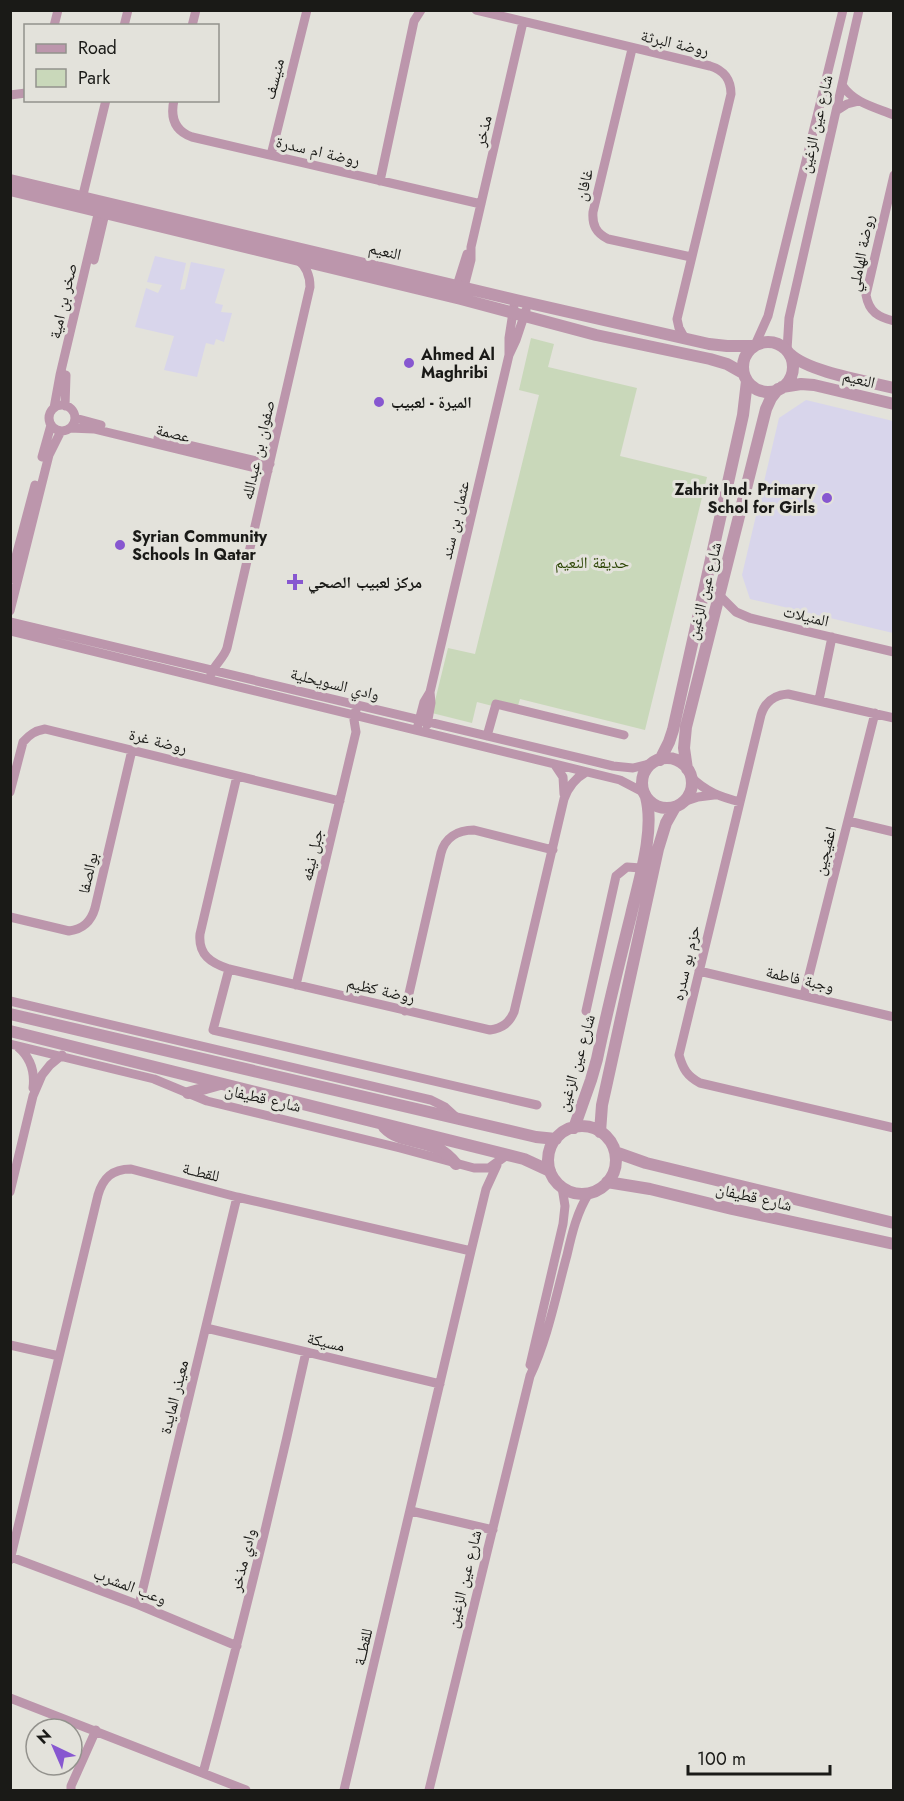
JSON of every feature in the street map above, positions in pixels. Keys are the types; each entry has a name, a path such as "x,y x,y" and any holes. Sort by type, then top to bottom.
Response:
{"street":[{"name":"منيسف","path":"270,155 307,10"},
{"path":"380,181 414,21 421,10"},
{"name":"روضة البرثة","path":"477,10 716,68 726,76 731,94 677,319"},
{"name":"شارع عين الزغين","path":"754,346 768,316 843,10"},
{"name":"شارع عين الزغين","path":"788,352 789,318 859,10"},
{"name":"مذخر","path":"459,292 471,260 471,247 523,22"},
{"name":"غافان","path":"632,49 593,212 593,222 597,230 608,239 691,257"},
{"path":"842,85 858,101 894,115"},
{"path":"836,111 847,104 858,101"},
{"path":"81,202 106,102"},
{"name":"روضة ام سدرة","path":"174,102 173,118 176,125 186,135 481,204"},
{"name":"روضة الهاملي","path":"894,175 890,208 866,295 870,309 875,314 894,321"},
{"name":"النعيم","path":"10,180 81,202"},
{"name":"النعيم","path":"10,190 103,207 520,307 662,332 718,345 754,346"},
{"name":"النعيم","path":"103,207 298,260 459,292"},
{"name":"صخر بن امية","path":"65,406 66,378 103,207"},
{"name":"صخر بن امية","path":"54,408 60,375 103,207"},
{"name":"صفوان بن عبدالله","path":"210,680 212,670 223,659 227,648 310,287 307,269 298,260"},
{"name":"النعيم","path":"520,307 608,338 727,364 745,377"},
{"name":"عثمان بن سند","path":"421,731 431,703 430,692 509,354 509,338 520,307"},
{"path":"662,332 677,319"},
{"path":"677,319 684,337"},
{"path":"762,342 775,342 788,352 793,366 792,372 790,378 780,388 771,391 758,390 745,377 744,358 754,346 762,342"},
{"name":"النعيم","path":"788,352 813,367 894,387"},
{"name":"شارع عين الزغين","path":"656,761 669,742 673,730 741,426 745,377"},
{"name":"النعيم","path":"780,388 801,384 814,385 894,404"},
{"name":"شارع عين الزغين","path":"689,773 684,755 685,734 766,409 771,398 780,388"},
{"path":"10,579 51,425 49,418 54,408 65,406 72,410 75,418 73,425 66,430 49,455 10,611"},
{"name":"عصمة","path":"75,418 269,468"},
{"path":"51,425 55,429 66,430"},
{"name":"عصمة","path":"66,430 94,429 269,468"},
{"name":"المنيلات","path":"720,596 730,608 743,616 894,652"},
{"name":"وادي السويحلية","path":"10,622 613,766 633,768 656,761"},
{"name":"وادي السويحلية","path":"10,631 620,780 645,794"},
{"path":"819,700 832,637"},
{"name":"حزم بو سدره","path":"894,718 797,695 781,694 766,704 761,715 680,1056 682,1067 689,1077 700,1083 894,1128"},
{"path":"487,736 496,704 624,735"},
{"name":"جبل نيفه","path":"296,985 356,732 355,715 358,705"},
{"name":"جبل نيفه","path":"356,732 363,725 369,708"},
{"name":"اعفيجين","path":"804,995 875,713"},
{"name":"روضة غرة","path":"10,792 23,742 29,735 45,729 340,801"},
{"name":"بوالصفا","path":"10,917 69,931 76,930 89,922 96,908 132,750"},
{"path":"714,795 698,797 679,805 662,808 655,806 645,794 642,779 644,773 656,761 672,759 683,764 701,787 714,795 740,802"},
{"name":"روضة كظيم","path":"555,765 563,777 564,799"},
{"name":"روضة كظيم","path":"237,776 199,940 202,953 206,958 229,969 490,1030 498,1029 511,1019 514,1012 564,799 574,780 586,772"},
{"path":"679,805 691,791 689,773"},
{"name":"شارع عين الزغين","path":"574,1128 594,1069 642,868 649,826 645,794"},
{"name":"شارع عين الزغين","path":"600,1132 602,1105 658,849 666,823 679,805"},
{"path":"848,821 894,832"},
{"path":"405,1011 441,854 448,839 462,831 474,830 553,850"},
{"path":"586,1011 616,876 627,867 642,868"},
{"path":"229,969 213,1030 537,1105"},
{"name":"وجبة فاطمة","path":"699,971 894,1017"},
{"name":"شارع قطيفان","path":"10,1001 430,1100 445,1107 457,1118"},
{"name":"شارع قطيفان","path":"10,1014 536,1137 556,1139"},
{"name":"شارع قطيفان","path":"10,1031 381,1124 502,1159 529,1160 550,1171"},
{"path":"13,1045 23,1051 33,1069 33,1096"},
{"name":"شارع قطيفان","path":"13,1045 154,1079 207,1101 481,1169"},
{"path":"10,1192 33,1096 42,1075 72,1045"},
{"path":"188,1093 221,1084"},
{"path":"381,1124 392,1135 440,1149 456,1164"},
{"path":"587,1127 600,1132 611,1142 615,1152 616,1163 607,1182 589,1193 575,1193 562,1188 550,1171 549,1155 556,1139 567,1130 574,1128 587,1127"},
{"path":"615,1152 646,1163 894,1223"},
{"path":"481,1169 489,1168 502,1159"},
{"name":"للقطــة","path":"344,1791 486,1188 502,1159"},
{"name":"للقطــة","path":"11,1558 98,1195 101,1185 108,1176 117,1170 131,1169 237,1197 471,1251"},
{"name":"للقطــة","path":"481,1169 486,1188"},
{"name":"شارع قطيفان","path":"607,1182 650,1189 894,1244"},
{"name":"شارع عين الزغين","path":"429,1791 530,1376 531,1360 563,1224 565,1206 562,1188"},
{"name":"شارع عين الزغين","path":"530,1376 536,1364 551,1314 577,1216 589,1193"},
{"name":"معيذر المايدة","path":"139,1605 237,1197"},
{"name":"مسيكة","path":"206,1328 440,1384"},
{"path":"10,1345 59,1356"},
{"name":"وادي مذخر","path":"203,1773 237,1646 306,1352"},
{"path":"411,1511 493,1530"},
{"name":"وعب المشرب","path":"11,1558 139,1605 237,1646"},
{"path":"10,1698 246,1791"},
{"path":"68,1789 96,1730"}],"shaded area":[{"path":"155,256 186,263 180,290 185,289 191,262 225,269 215,303 223,305 221,312 232,313 224,342 216,339 214,345 206,343 197,377 164,370 174,336 135,327 146,288 158,293 162,285 147,282"},
{"name":"Zahrit Ind. Primary Schol for Girls","path":"806,400 893,421 893,633 750,599 742,575 779,418"}],"green space":[{"name":"حديقة النعيم","path":"531,338 554,344 548,367 637,388 620,456 707,477 645,730 520,699 516,712 477,702 472,723 432,713 448,648 475,654 539,395 519,390"}],"place":[{"name":"Ahmed Al Maghribi","path":"409,363"},
{"name":"الميرة - لعبيب","path":"379,402"},
{"name":"Zahrit Ind. Primary Schol for Girls","path":"827,498"},
{"name":"Syrian Community Schools In Qatar","path":"120,545"},
{"name":"مركز لعبيب الصحي","path":"295,582"}]}
